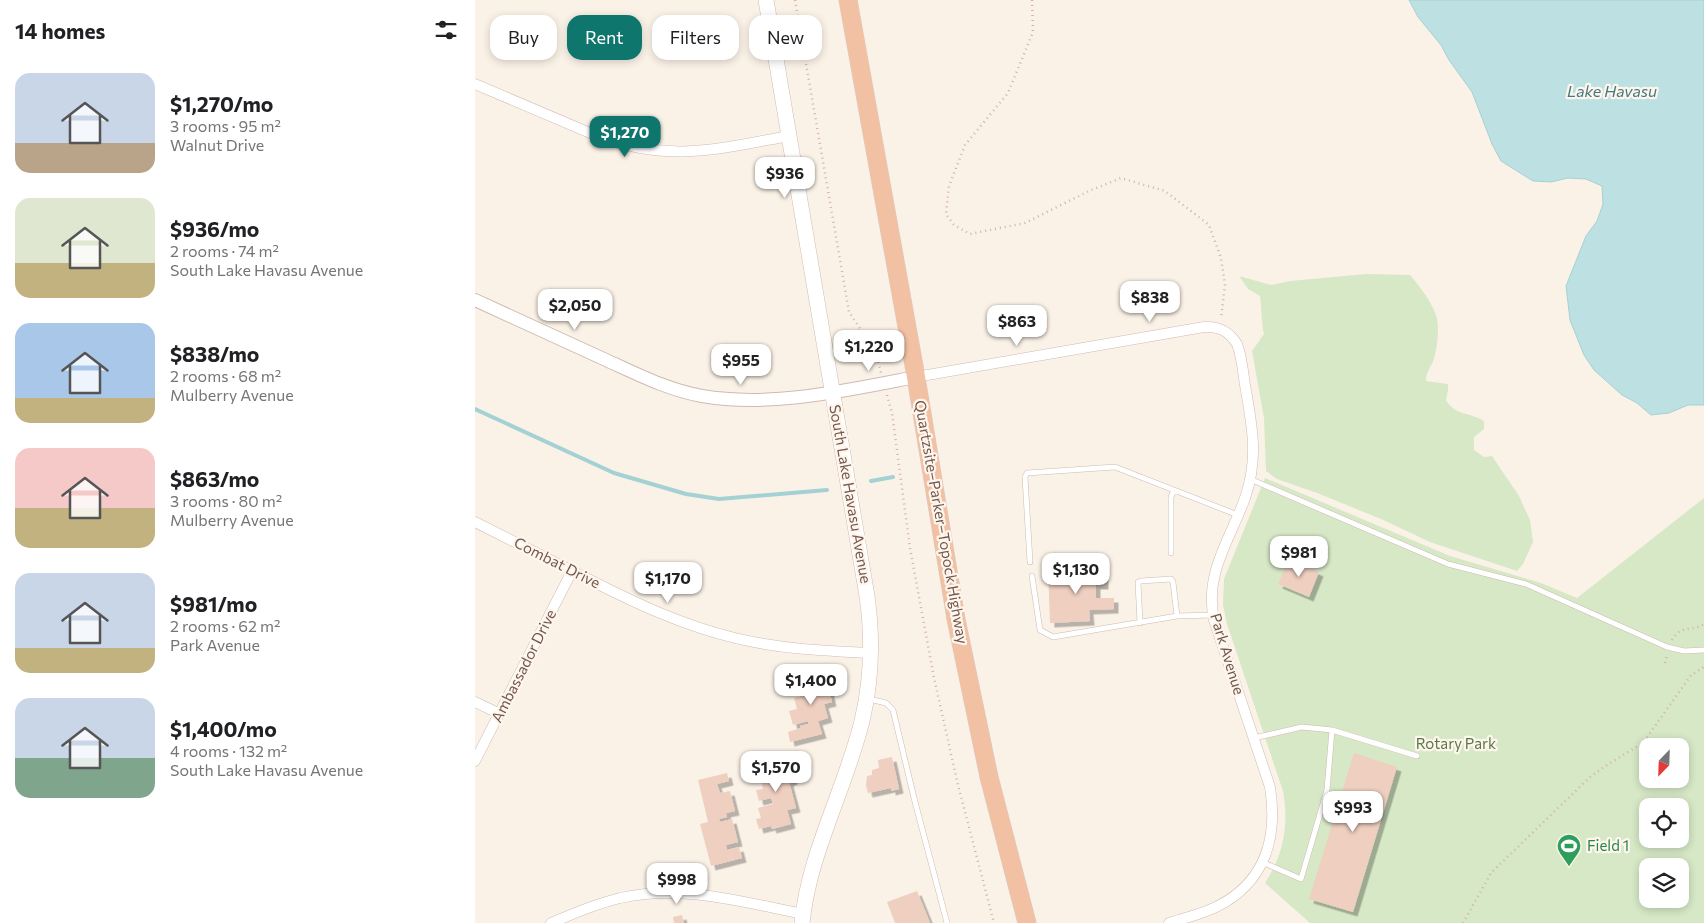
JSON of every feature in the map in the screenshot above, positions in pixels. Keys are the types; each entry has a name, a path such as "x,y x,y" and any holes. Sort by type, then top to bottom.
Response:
{"highway":[{"name":"Quartzsite–Parker–Topock Highway","path":"848,0 916,377 956,619 989,777 1027,923"}],"main road":[{"name":"South Lake Havasu Avenue","path":"766,0 871,621 871,653 867,698 854,748 816,858 802,918"}],"street":[{"path":"475,84 597,136 646,150 697,152 789,136"},
{"path":"475,300 647,378 701,396 739,400 833,392 1204,326 1220,328"},
{"name":"Park Avenue","path":"1169,923 1210,910 1227,901 1245,886 1267,853 1271,836 1273,808 1270,787 1213,616 1211,598 1213,576 1238,515 1250,479 1253,458 1253,431 1239,349 1231,335 1220,328"},
{"name":"Combat Drive","path":"475,522 668,617 701,629 771,646 871,653"},
{"name":"Ambassador Drive","path":"475,761 573,571"},
{"path":"475,702 499,714"},
{"path":"551,923 602,903 630,896 658,893 696,893 715,896 802,918"}],"lane":[{"path":"1030,562 1025,477 1027,473 1115,467 1238,515"},
{"path":"1250,479 1448,564 1526,584 1670,648 1684,651 1704,650"},
{"path":"1171,553 1171,497 1174,490"},
{"path":"1032,576 1040,630 1053,637 1177,616 1213,616"},
{"path":"1140,623 1138,582 1141,580 1171,579 1177,616"},
{"path":"867,698 886,704 893,710 947,923"},
{"path":"1253,738 1302,727 1332,730 1417,756"},
{"path":"1262,862 1301,879 1327,790 1332,730"}],"path":[{"path":"795,0 849,312 876,352 892,413 910,548 934,678 958,785 994,923"},
{"path":"1032,0 1033,32 1008,93 965,145 949,186 946,214 954,225 970,234 1025,223 1089,191 1121,178 1165,191 1209,224 1221,258 1225,285 1220,328"},
{"path":"1665,663 1673,638 1677,633 1681,630 1700,627 1704,624"},
{"path":"1463,923 1491,873 1590,776 1643,743 1691,675 1704,667"}],"green space":[{"path":"1366,274 1410,275 1431,305 1436,315 1438,337 1434,359 1426,381 1448,384 1446,400 1449,405 1458,411 1484,421 1484,429 1474,437 1474,450 1484,457 1492,456 1519,496 1530,520 1533,542 1523,564 1517,571 1430,542 1381,519 1277,479 1266,471 1264,418 1252,351 1264,334 1260,296 1248,289 1239,276 1271,285 1290,281"},
{"name":"Rotary Park","path":"1265,478 1450,556 1541,583 1577,598 1704,498 1704,923 1310,923 1265,883 1281,850 1285,827 1285,803 1283,791 1227,624 1223,605 1224,579"}],"water":[{"name":"Lake Havasu","path":"1409,0 1704,0 1704,405 1688,405 1669,413 1651,415 1637,403 1622,395 1594,370 1584,355 1570,320 1566,286 1586,236 1597,221 1603,204 1602,186 1586,179 1568,178 1551,182 1533,181 1501,161 1492,144 1472,92 1449,60 1441,45 1418,17"}],"building":[{"path":"1289,559 1319,572 1309,597 1278,584"},
{"path":"1104,569 1104,585 1096,585 1096,598 1114,598 1114,609 1089,610 1090,621 1050,623 1048,570"},
{"path":"829,672 833,688 829,689 832,702 824,704 828,718 818,721 822,734 790,742 788,732 808,724 808,721 793,725 789,711 797,709 794,698 811,692 810,690 796,694 793,681"},
{"path":"786,753 793,780 789,782 796,808 787,810 791,824 772,829 771,826 759,829 756,819 761,818 758,808 773,804 771,798 759,801 756,790 763,789 761,779 773,776 771,766 757,770 754,761"},
{"path":"1354,753 1397,767 1353,912 1309,899"},
{"path":"892,757 899,789 891,791 891,788 868,793 866,785 867,776 872,775 872,770 879,768 878,760"},
{"path":"727,773 729,781 717,784 720,793 730,791 735,811 726,813 727,817 719,819 720,822 732,819 738,842 726,845 727,850 739,847 742,858 711,866 700,824 708,822 698,780"},
{"path":"917,891 930,923 895,923 887,902"},
{"path":"682,915 684,923 674,923 673,917"}],"waterway":[{"path":"475,409 614,473 686,494 719,499 827,490"},
{"path":"871,481 893,477"}],"place":[{"name":"Field 1","path":"1569,867"}]}
